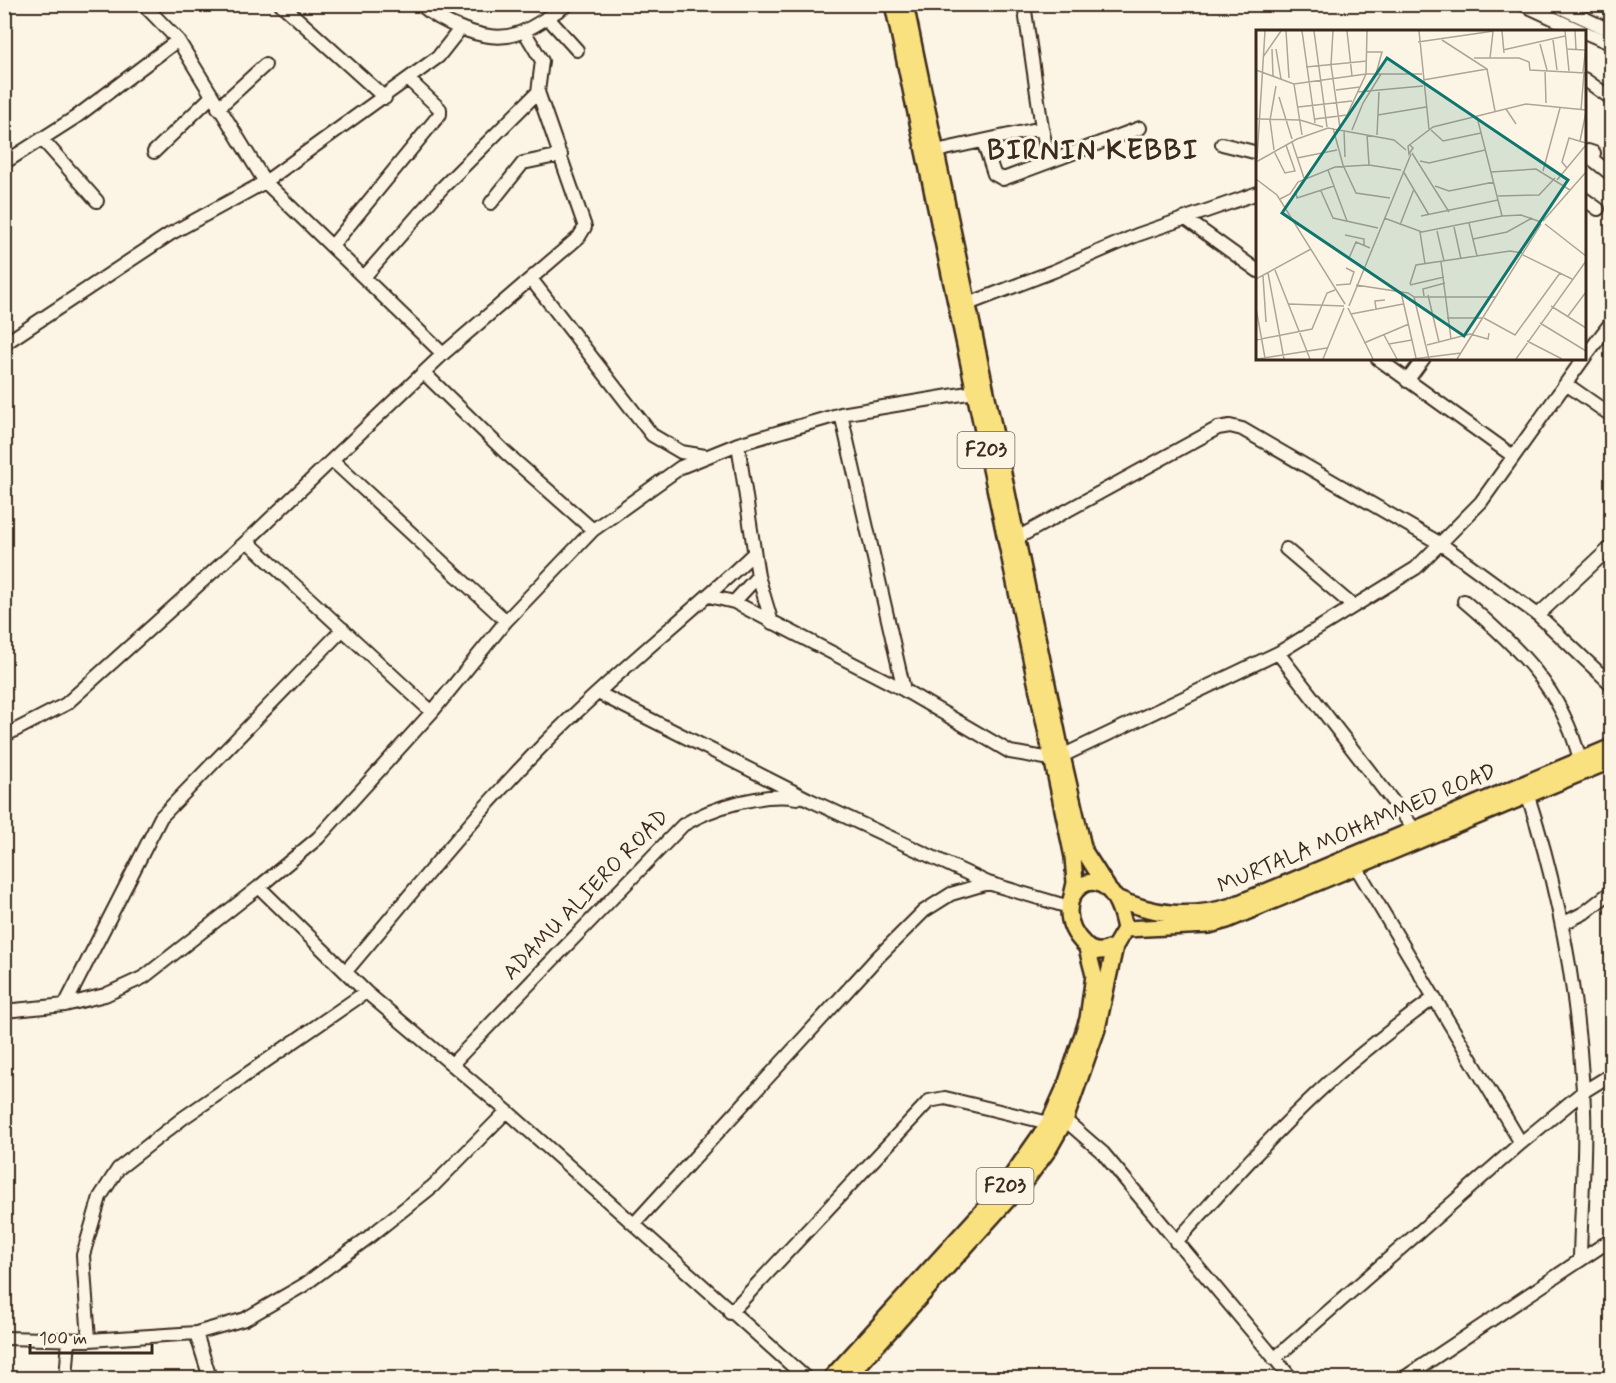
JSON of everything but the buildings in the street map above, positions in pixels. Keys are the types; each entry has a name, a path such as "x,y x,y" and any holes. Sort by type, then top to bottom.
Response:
{"main road":[{"name":"F203","path":"893,4 974,392 1057,757 1084,851 1110,892"},
{"name":"F203","path":"905,4 1017,538 1073,857 1075,883 1071,901"},
{"name":"MURTALA MOHAMMED ROAD","path":"1110,892 1156,912 1197,915 1214,912 1580,760 1611,758"},
{"name":"MURTALA MOHAMMED ROAD","path":"1125,929 1209,925 1528,796 1611,758"},
{"path":"1096,882 1110,892 1125,929 1115,946 1100,951 1088,948 1074,926 1071,901 1084,883 1096,882"},
{"name":"F203","path":"847,1378 1028,1177 1048,1150 1065,1120 1097,1029 1115,946"},
{"name":"F203","path":"831,1378 1002,1190 1049,1124 1066,1085 1088,1019 1094,975 1088,948"}],"street":[{"path":"143,4 178,40 265,182 443,354"},
{"path":"281,4 385,98"},
{"path":"420,4 435,18 460,29 506,36 524,31 562,6"},
{"path":"1024,4 1049,161"},
{"path":"1522,4 1580,30"},
{"path":"1552,4 1611,31"},
{"path":"547,17 577,50"},
{"path":"4,344 170,234 265,182 409,80 438,57 460,29"},
{"path":"4,736 66,704 247,541 443,354 579,237 585,227 538,92 542,61 524,31"},
{"path":"1586,33 1611,44"},
{"path":"4,164 76,117 178,40"},
{"path":"218,108 266,66"},
{"path":"332,246 440,114 440,109 409,80"},
{"path":"1586,80 1611,99"},
{"path":"364,277 442,188 538,92"},
{"path":"154,152 212,96"},
{"path":"936,151 1042,128"},
{"path":"983,141 993,174 1003,179 1140,128"},
{"path":"42,139 97,201"},
{"path":"1222,144 1256,153"},
{"path":"1586,152 1588,150 1594,153 1592,159 1611,175"},
{"path":"490,202 524,163 561,155"},
{"path":"968,304 1054,271 1137,235 1256,193"},
{"path":"1586,200 1598,209"},
{"path":"1186,219 1256,270"},
{"path":"531,279 652,435 681,452 705,456"},
{"path":"1586,355 1611,321"},
{"path":"1380,360 1513,456"},
{"path":"1407,381 1423,360"},
{"path":"709,596 734,602 904,690 1010,752 1057,757 1278,653 1416,568 1481,502 1583,360"},
{"path":"424,373 506,453 593,530"},
{"path":"1566,384 1611,416"},
{"path":"4,1011 65,1005 105,995 144,977 259,887 318,838 432,712 506,621 593,530 681,467 738,444 841,414 974,392"},
{"path":"841,414 904,690"},
{"path":"1017,538 1218,428 1230,426 1242,429 1441,544 1538,615 1611,685"},
{"path":"738,444 758,576 772,623"},
{"path":"332,460 506,621"},
{"path":"247,541 432,712"},
{"path":"1538,615 1611,546"},
{"path":"1286,549 1353,606"},
{"path":"347,970 506,783 598,693 709,596 754,553"},
{"path":"734,602 758,576"},
{"path":"1464,601 1533,666 1555,695 1574,736 1580,760"},
{"path":"65,1005 161,817 343,628"},
{"path":"1278,653 1415,830"},
{"path":"598,693 810,800 988,883 1071,901"},
{"name":"ADAMU ALIERO ROAD","path":"452,1064 683,825 708,811 760,799 786,796 810,800"},
{"path":"1528,796 1544,843 1570,959 1584,1092 1580,1258"},
{"path":"1356,867 1521,1143"},
{"path":"634,1224 876,959 924,911 951,894 988,883"},
{"path":"259,887 347,970 366,992 507,1111 730,1313 806,1378"},
{"path":"1562,924 1584,913 1611,891"},
{"path":"89,1340 83,1255 100,1197 118,1169 183,1118 366,992"},
{"path":"1176,1242 1318,1091 1384,1034 1434,998"},
{"path":"1274,1359 1521,1143 1584,1092 1611,1074"},
{"path":"730,1313 929,1101 945,1098 1049,1124"},
{"path":"4,1338 89,1340 196,1333 245,1319 304,1285 433,1186 507,1111"},
{"path":"1065,1120 1102,1153 1291,1378"},
{"path":"1404,1378 1611,1239"},
{"path":"196,1333 210,1378"},
{"path":"66,1378 69,1340"}],"district":[{"name":"BIRNIN KEBBI","path":"1093,151"}]}
